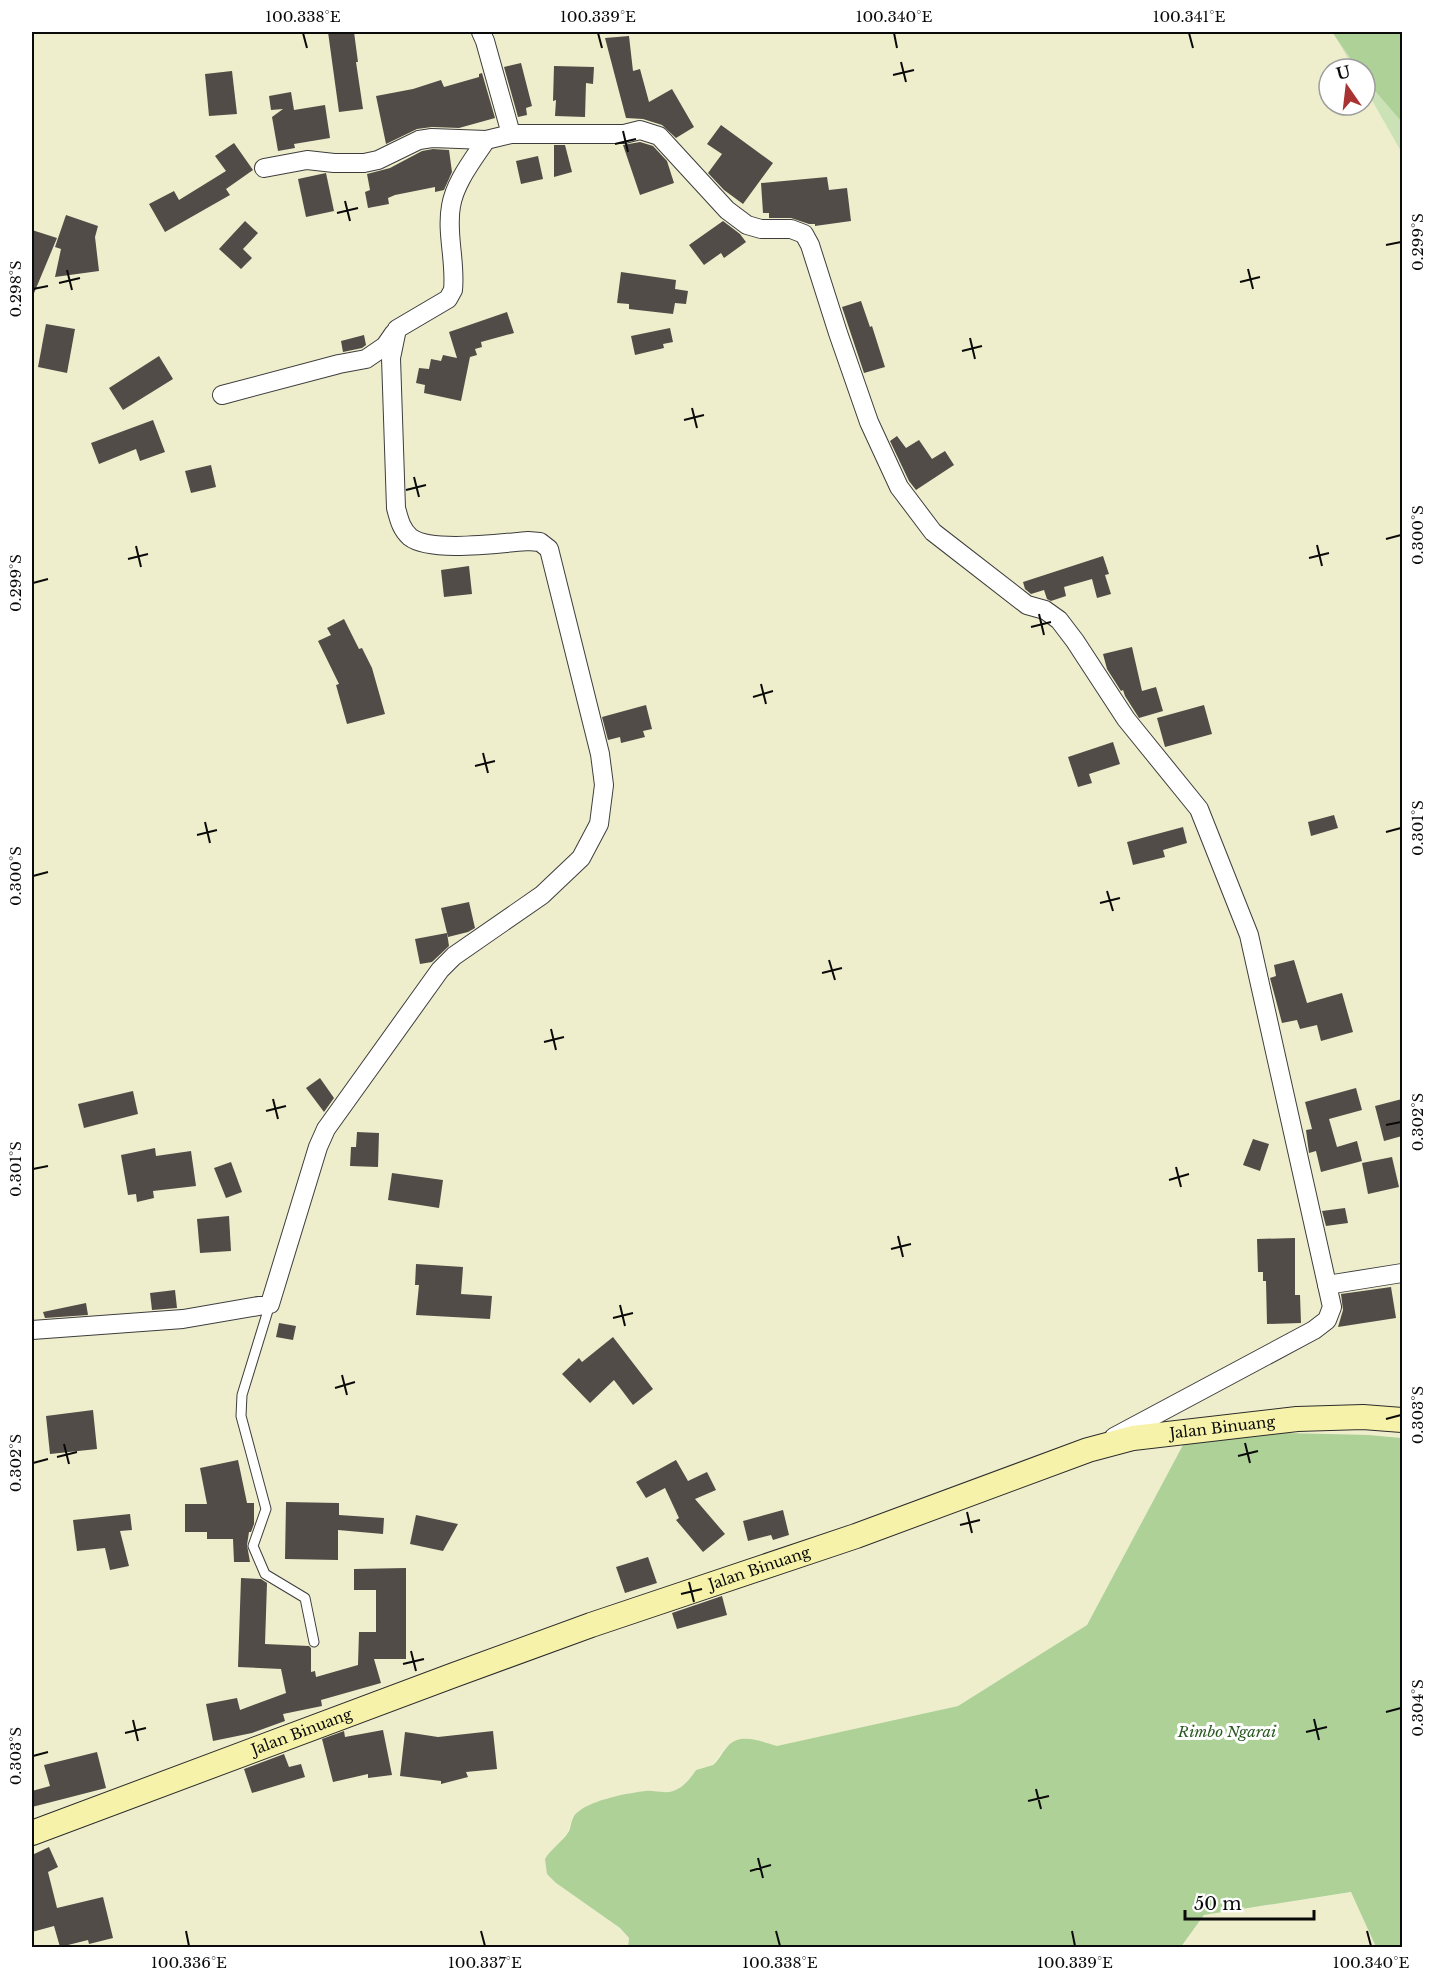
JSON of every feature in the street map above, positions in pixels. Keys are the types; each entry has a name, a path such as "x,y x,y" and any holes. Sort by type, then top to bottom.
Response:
{"main road":[{"name":"Jalan Binuang","path":"32,1833 454,1675 659,1602 855,1536 1088,1450 1133,1438 1285,1420 1363,1418 1402,1420"}],"street":[{"path":"480,32 485,41 511,134"},
{"path":"264,168 308,160 364,163 378,160 419,140 432,138 486,140 511,134 624,134 640,130 659,136 727,210 747,225 761,229 791,229 804,234 810,245 869,422 899,487 933,532 1027,604 1045,610 1059,620 1076,641 1126,719 1199,809 1249,935 1332,1307 1327,1320 1314,1329 1088,1450"},
{"path":"222,395 366,359 385,346 397,328 448,299 453,290 451,205 457,187 486,140"},
{"path":"32,1330 183,1319 270,1304 318,1147 326,1129 440,970 454,956 542,895 581,858 599,824 604,785 600,753 549,549 540,542 528,541 439,546 422,543 410,537 400,525 396,508 391,358 397,328"},
{"path":"1327,1285 1402,1274"}],"lane":[{"path":"270,1304 242,1395 241,1416 266,1509 252,1546 265,1574 305,1598 314,1642"}],"green space":[{"path":"32,32 1332,32 1350,57 1317,57 1317,117 1377,117 1377,93 1402,122 1402,1438 1369,1435 1184,1443 1087,1625 958,1706 777,1747 759,1741 725,1748 713,1765 696,1770 689,1781 676,1790 668,1793 648,1791 631,1793 589,1805 577,1812 573,1816 568,1832 545,1859 556,1883 620,1928 629,1938 628,1947 32,1948"},
{"path":"1332,32 1402,32 1402,122 1377,93 1377,57 1350,57"},
{"path":"1333,32 1402,32 1402,153 1377,109 1377,57 1347,57"},
{"name":"Rimbo Ngarai","path":"1286,1433 1402,1438 1402,1947 1376,1947 1351,1892 1204,1915 1181,1947 628,1947 629,1938 620,1928 556,1883 547,1874 545,1859 569,1831 576,1813 601,1800 620,1795 645,1791 670,1792 677,1789 696,1770 713,1765 733,1742 752,1739 777,1746 958,1706 1087,1625 1184,1443"},
{"path":"1352,1892 1376,1947 1181,1948 1204,1915"}],"building":[{"path":"328,32 354,32 363,109 339,112"},
{"path":"629,36 633,71 640,69 649,102 672,89 694,127 676,138 662,125 643,119 626,118 605,38"},
{"path":"521,63 532,106 526,108 527,115 518,117 504,67"},
{"path":"554,66 594,67 593,84 586,83 585,117 555,116"},
{"path":"232,71 237,114 209,116 205,74"},
{"path":"482,73 495,118 459,128 417,129 386,144 376,96 413,89 441,80 444,87 479,77"},
{"path":"291,92 294,110 325,105 330,138 294,144 295,148 278,151 272,117 283,109 271,110 269,96"},
{"path":"721,125 773,163 743,204 724,190 708,173 722,154 707,144"},
{"path":"640,142 653,146 667,161 674,183 640,195 623,145"},
{"path":"234,143 253,170 226,189 230,195 165,232 149,204 174,191 179,200 226,171 215,156"},
{"path":"554,145 565,145 572,172 554,177"},
{"path":"449,150 452,172 444,190 435,192 435,187 395,195 388,198 389,204 368,208 365,192 370,190 367,174 390,168 422,151"},
{"path":"538,156 543,179 521,184 516,161"},
{"path":"326,173 334,211 306,217 298,179"},
{"path":"827,177 829,190 847,188 851,221 815,226 815,224 791,218 769,218 769,213 763,213 761,183"},
{"path":"66,215 98,226 95,237 99,271 55,277 61,249 55,247"},
{"path":"245,221 258,233 243,249 252,258 241,269 219,249"},
{"path":"723,221 740,234 746,242 724,258 721,253 704,265 689,245"},
{"path":"32,230 57,238 32,298"},
{"path":"621,272 676,280 675,289 688,291 686,304 675,303 673,314 629,309 629,304 617,303"},
{"path":"861,301 885,367 864,373 842,307"},
{"path":"507,312 514,333 481,342 482,347 475,349 477,355 470,357 461,401 424,393 425,385 416,383 419,368 429,369 431,359 441,361 443,355 457,358 449,332"},
{"path":"46,324 75,329 67,373 38,367"},
{"path":"670,328 673,342 663,344 664,348 635,355 631,336"},
{"path":"364,335 366,345 343,352 341,341"},
{"path":"159,356 173,379 123,410 109,388"},
{"path":"153,420 165,452 140,461 136,449 99,464 91,443"},
{"path":"897,436 906,448 919,440 932,459 945,451 954,465 916,490 909,481 890,441"},
{"path":"211,465 216,487 191,493 185,471"},
{"path":"1103,556 1109,574 1105,575 1111,594 1097,598 1092,579 1064,587 1066,596 1051,601 1047,599 1044,590 1031,594 1025,589 1023,582"},
{"path":"469,566 472,594 444,597 441,570"},
{"path":"344,619 359,649 362,648 372,668 385,714 347,724 336,685 339,684 318,641 331,635 327,628"},
{"path":"1132,647 1142,691 1156,687 1163,711 1139,718 1123,690 1121,691 1107,669 1103,654"},
{"path":"646,705 652,729 643,731 645,737 621,743 620,737 608,740 602,717"},
{"path":"1204,705 1212,734 1165,747 1157,718"},
{"path":"1113,742 1120,764 1089,774 1092,783 1078,787 1068,757"},
{"path":"1334,815 1338,828 1311,836 1308,822"},
{"path":"1183,827 1187,843 1163,850 1165,857 1133,865 1127,842"},
{"path":"469,902 475,928 448,937 441,908"},
{"path":"447,933 449,946 432,962 420,964 415,939"},
{"path":"1294,960 1307,1003 1342,993 1353,1032 1321,1041 1317,1025 1300,1029 1297,1020 1282,1023 1270,978 1276,976 1274,965"},
{"path":"320,1078 334,1098 324,1112 306,1088"},
{"path":"1356,1088 1362,1110 1329,1119 1337,1147 1357,1141 1362,1161 1321,1172 1316,1151 1309,1153 1306,1130 1312,1129 1305,1102"},
{"path":"133,1091 138,1114 84,1128 78,1104"},
{"path":"1402,1099 1402,1136 1384,1141 1375,1106"},
{"path":"357,1132 379,1133 378,1167 350,1166 351,1147 356,1147"},
{"path":"1253,1139 1269,1144 1260,1171 1243,1165"},
{"path":"155,1148 156,1156 191,1151 196,1186 153,1191 154,1198 137,1202 136,1194 128,1195 121,1155"},
{"path":"1392,1157 1399,1187 1368,1194 1362,1163"},
{"path":"231,1162 242,1192 226,1198 214,1168"},
{"path":"392,1173 443,1180 439,1208 388,1200"},
{"path":"1345,1208 1348,1223 1326,1226 1322,1211"},
{"path":"229,1216 231,1251 200,1253 197,1219"},
{"path":"1295,1238 1295,1295 1300,1295 1301,1323 1267,1324 1266,1281 1263,1281 1263,1272 1258,1272 1257,1239"},
{"path":"416,1264 463,1267 461,1294 492,1296 490,1319 416,1315 419,1285 415,1285"},
{"path":"1391,1287 1396,1318 1338,1327 1343,1310 1341,1294"},
{"path":"175,1290 177,1308 152,1310 150,1293"},
{"path":"86,1303 88,1315 45,1318 43,1312"},
{"path":"279,1323 296,1326 293,1340 276,1337"},
{"path":"613,1337 653,1389 633,1405 614,1380 590,1403 562,1374 579,1358 582,1362"},
{"path":"93,1410 97,1449 50,1454 46,1416"},
{"path":"238,1460 247,1503 254,1503 254,1524 249,1532 247,1545 250,1562 234,1562 233,1539 207,1539 207,1532 185,1532 185,1504 207,1504 200,1468"},
{"path":"676,1460 688,1481 707,1472 716,1490 695,1499 725,1534 703,1552 676,1520 679,1518 665,1488 646,1498 636,1482"},
{"path":"286,1502 339,1503 339,1515 384,1518 383,1534 338,1530 338,1560 285,1559"},
{"path":"783,1510 789,1535 773,1540 771,1535 748,1541 743,1521"},
{"path":"130,1514 132,1530 120,1531 129,1566 110,1570 105,1548 77,1551 73,1520"},
{"path":"416,1515 458,1524 443,1551 410,1544"},
{"path":"648,1557 657,1583 625,1593 616,1567"},
{"path":"406,1568 406,1659 374,1659 381,1683 321,1700 322,1706 283,1714 285,1721 252,1733 213,1741 206,1704 237,1698 240,1710 286,1693 281,1669 238,1667 241,1578 261,1579 267,1583 265,1644 309,1646 311,1648 311,1672 315,1671 316,1677 358,1665 359,1632 376,1632 376,1590 354,1590 354,1569"},
{"path":"722,1596 727,1615 677,1629 672,1613"},
{"path":"383,1730 392,1775 368,1778 368,1774 333,1782 322,1739 344,1731 345,1737"},
{"path":"493,1731 497,1769 466,1772 468,1777 441,1784 441,1781 400,1776 405,1732 438,1737"},
{"path":"97,1752 106,1788 32,1807 32,1791 50,1786 44,1765"},
{"path":"284,1754 289,1767 301,1764 305,1777 252,1793 244,1769"},
{"path":"49,1847 58,1867 48,1872 57,1908 103,1897 113,1938 89,1944 88,1940 60,1947 54,1926 32,1932 32,1855"}]}
